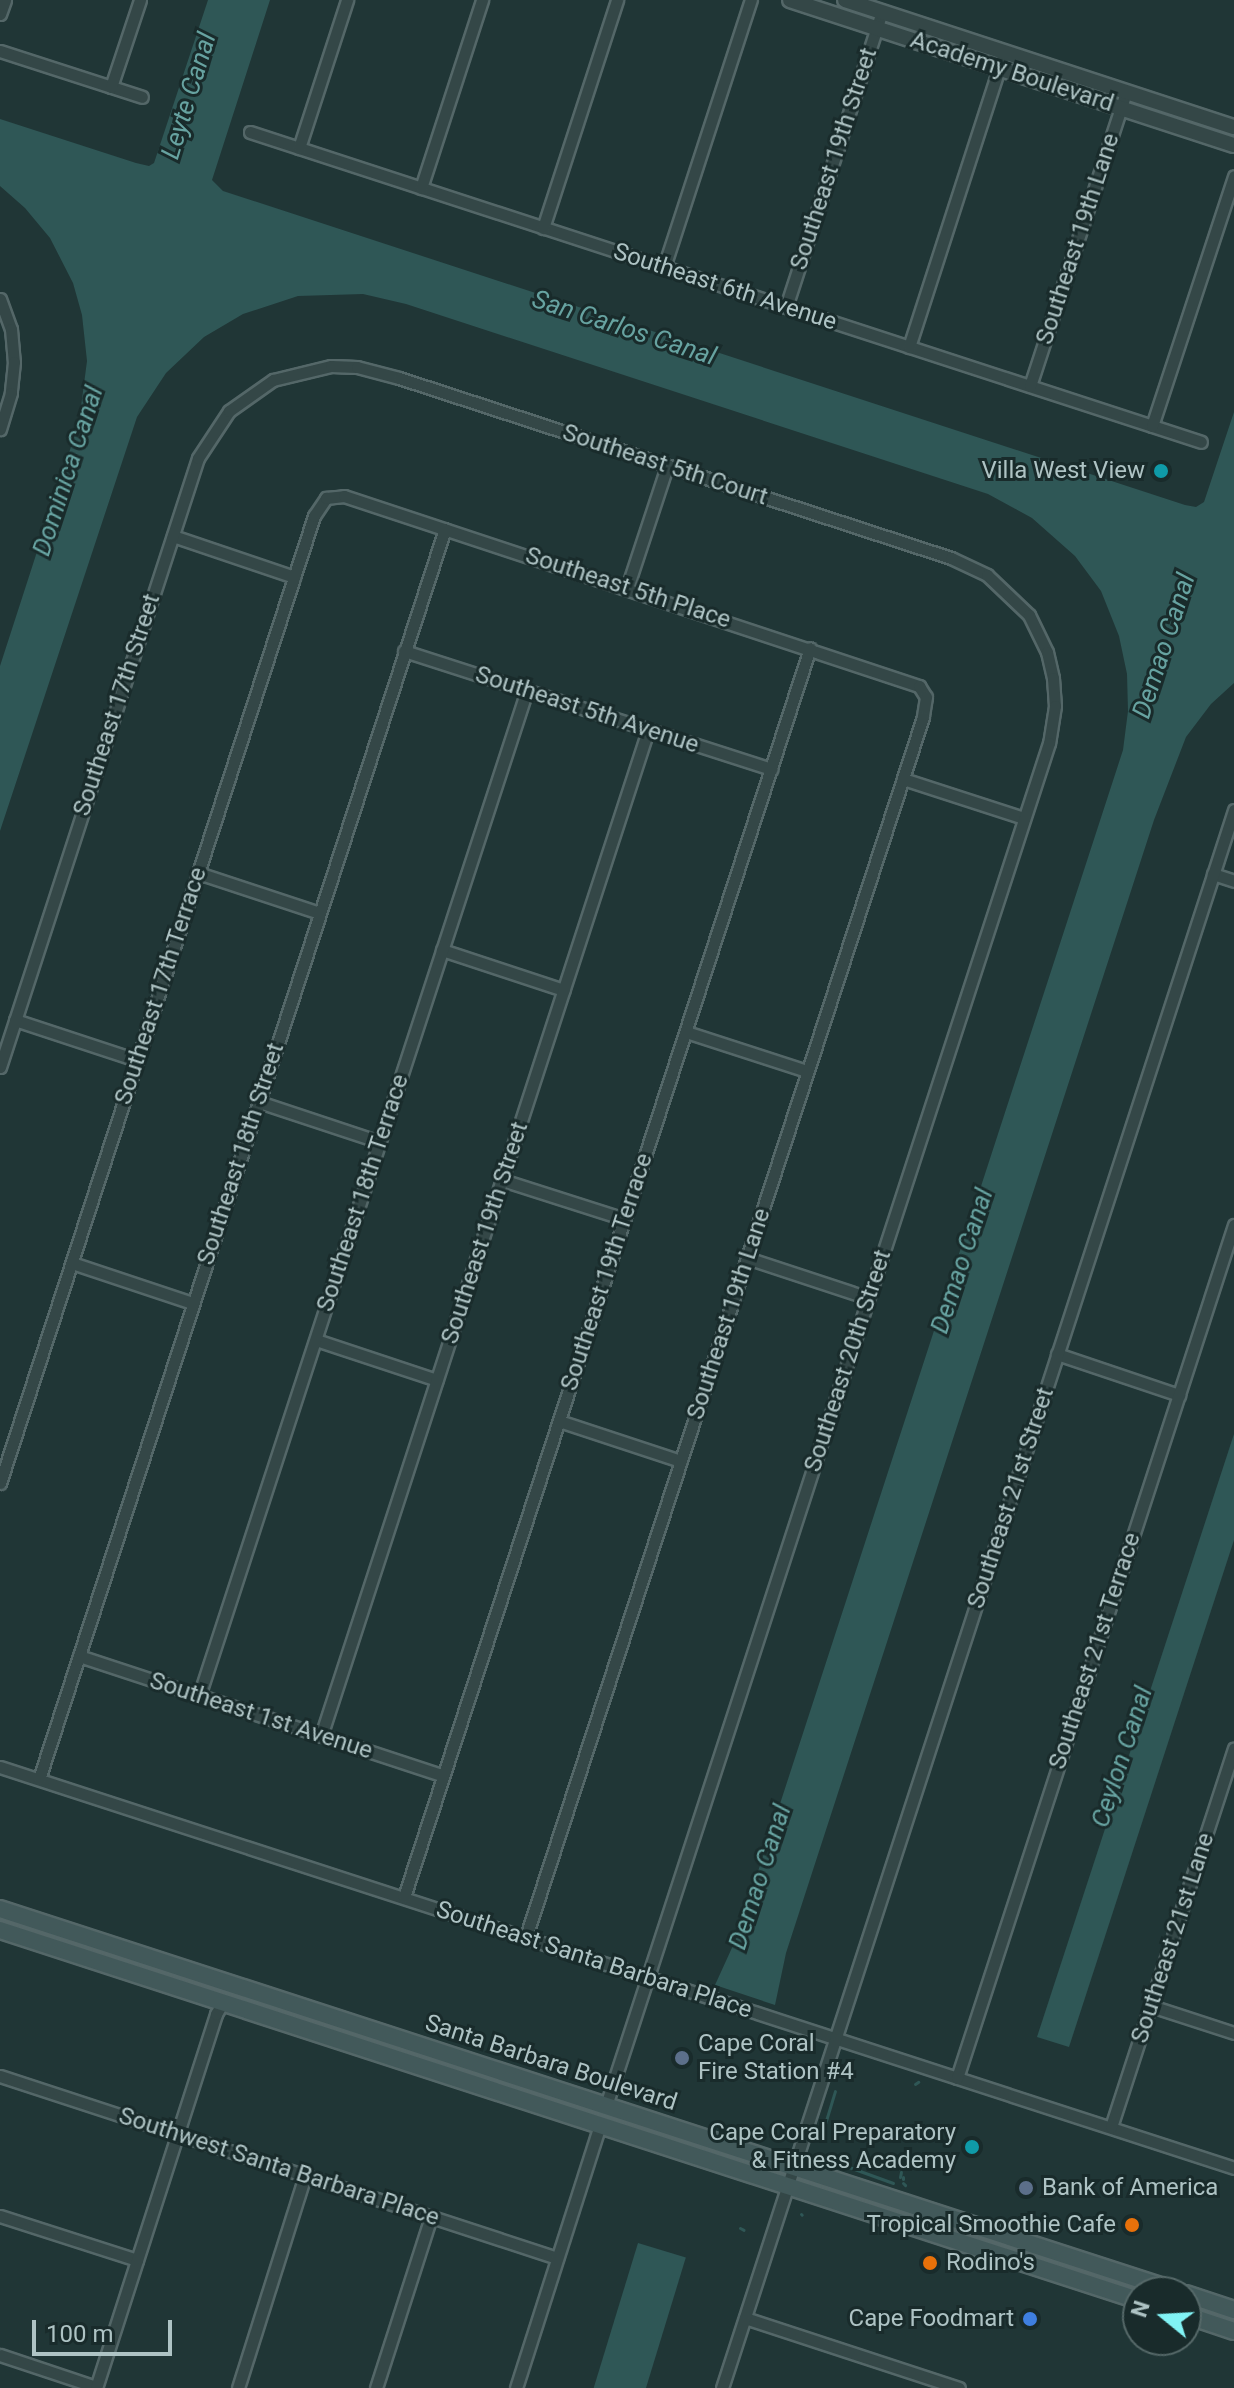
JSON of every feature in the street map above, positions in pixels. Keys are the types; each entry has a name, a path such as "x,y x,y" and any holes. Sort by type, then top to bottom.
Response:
{"main road":[{"name":"Santa Barbara Boulevard","path":"0,1909 1130,2276"},
{"name":"Santa Barbara Boulevard","path":"0,1930 1122,2295"},
{"path":"223,2002 231,1997 242,1997 341,2029 373,2031"},
{"path":"1202,2299 1234,2310"},
{"path":"1202,2320 1234,2331"}],"street":[{"path":"0,14 5,0"},
{"path":"111,87 140,0"},
{"path":"299,148 347,0"},
{"path":"421,188 482,0"},
{"path":"543,228 617,0"},
{"path":"664,267 751,0"},
{"name":"Academy Boulevard","path":"790,0 814,4 876,28 1234,145"},
{"name":"Academy Boulevard","path":"845,0 1234,127"},
{"name":"Southeast 19th Street","path":"786,307 882,12"},
{"path":"0,51 142,97"},
{"path":"909,347 1004,52"},
{"name":"Southeast 19th Lane","path":"1030,386 1126,92"},
{"name":"Southeast 6th Avenue","path":"250,132 1201,442"},
{"path":"1152,426 1234,176"},
{"path":"0,299 11,329 14,362 11,393 0,429"},
{"name":"Southeast 5th Court","path":"283,376 331,366 368,370 965,564 998,583 1029,615"},
{"name":"Southeast 17th Street","path":"0,1067 198,458 215,428 250,394 283,376"},
{"path":"627,588 667,466"},
{"name":"Southeast 5th Place","path":"330,496 344,496 909,680 923,690"},
{"name":"Southeast 17th Terrace","path":"0,1483 317,508 330,496"},
{"name":"Southeast 18th Street","path":"39,1779 445,529"},
{"path":"173,536 294,577"},
{"name":"Southeast 20th Street","path":"606,2106 1049,743 1055,706 1047,652 1029,615"},
{"name":"Southeast 19th Terrace","path":"404,1897 810,648"},
{"name":"Southeast 5th Avenue","path":"404,651 771,769"},
{"name":"Southeast 18th Terrace","path":"199,1696 527,690"},
{"name":"Southeast 19th Lane","path":"526,1937 925,711 923,690"},
{"name":"Southeast 19th Street","path":"321,1736 648,730"},
{"path":"903,779 1024,818"},
{"name":"Southeast 21st Street","path":"722,2388 1234,810"},
{"path":"198,873 320,913"},
{"path":"1213,874 1234,881"},
{"path":"442,950 564,990"},
{"path":"15,1020 137,1060"},
{"path":"686,1032 807,1071"},
{"path":"259,1102 380,1142"},
{"path":"502,1180 624,1219"},
{"name":"Southeast 21st Terrace","path":"957,2078 1234,1225"},
{"path":"747,1258 869,1298"},
{"path":"72,1263 192,1303"},
{"path":"316,1340 437,1380"},
{"path":"1057,1354 1179,1395"},
{"path":"559,1421 681,1461"},
{"name":"Southeast 1st Avenue","path":"79,1656 443,1776"},
{"name":"Southeast 21st Lane","path":"1111,2127 1234,1749"},
{"name":"Southeast Santa Barbara Place","path":"0,1767 1234,2168"},
{"path":"0,2355 96,2387 223,2002"},
{"path":"1151,2006 1234,2033"},
{"name":"Southwest Santa Barbara Place","path":"0,2076 557,2258"},
{"path":"516,2388 600,2125"},
{"path":"238,2388 305,2176"},
{"path":"0,2216 137,2260"},
{"path":"376,2388 431,2217"},
{"path":"745,2318 959,2388"}],"water":[{"path":"208,0 270,0 212,180 223,191 1185,505 1196,507 1204,502 1234,412 1234,683 1211,704 1186,737 1154,820 786,1953 775,2005 715,1985 736,1939 1123,750 1128,711 1127,674 1119,636 1101,591 1075,556 1032,518 988,494 406,304 363,294 298,296 243,314 204,337 166,373 137,417 0,831 0,666 79,422 87,361 82,315 73,283 50,238 25,208 0,186 0,119 149,166 154,163"},
{"path":"1234,1434 1234,1540 1069,2047 1037,2037"},
{"path":"638,2243 686,2258 646,2388 594,2388"}],"waterway":[{"path":"821,2137 835,2091"},
{"path":"846,2166 893,2183"},
{"path":"900,2177 901,2172"},
{"path":"740,2228 744,2230"}],"place":[{"name":"Villa West View","path":"1161,471"},
{"name":"Cape Coral Fire Station #4","path":"682,2058"},
{"name":"Cape Coral Preparatory & Fitness Academy","path":"972,2147"},
{"name":"Bank of America","path":"1026,2188"},
{"name":"Tropical Smoothie Cafe","path":"1132,2225"},
{"name":"Rodino's","path":"930,2263"},
{"name":"Cape Foodmart","path":"1030,2319"}],"water label":[{"name":"Leyte Canal","path":"189,96"},
{"name":"San Carlos Canal","path":"624,328"},
{"name":"Dominica Canal","path":"68,471"},
{"name":"Demao Canal","path":"1164,646"},
{"name":"Demao Canal","path":"962,1261"},
{"name":"Ceylon Canal","path":"1122,1757"},
{"name":"Demao Canal","path":"760,1877"}]}
